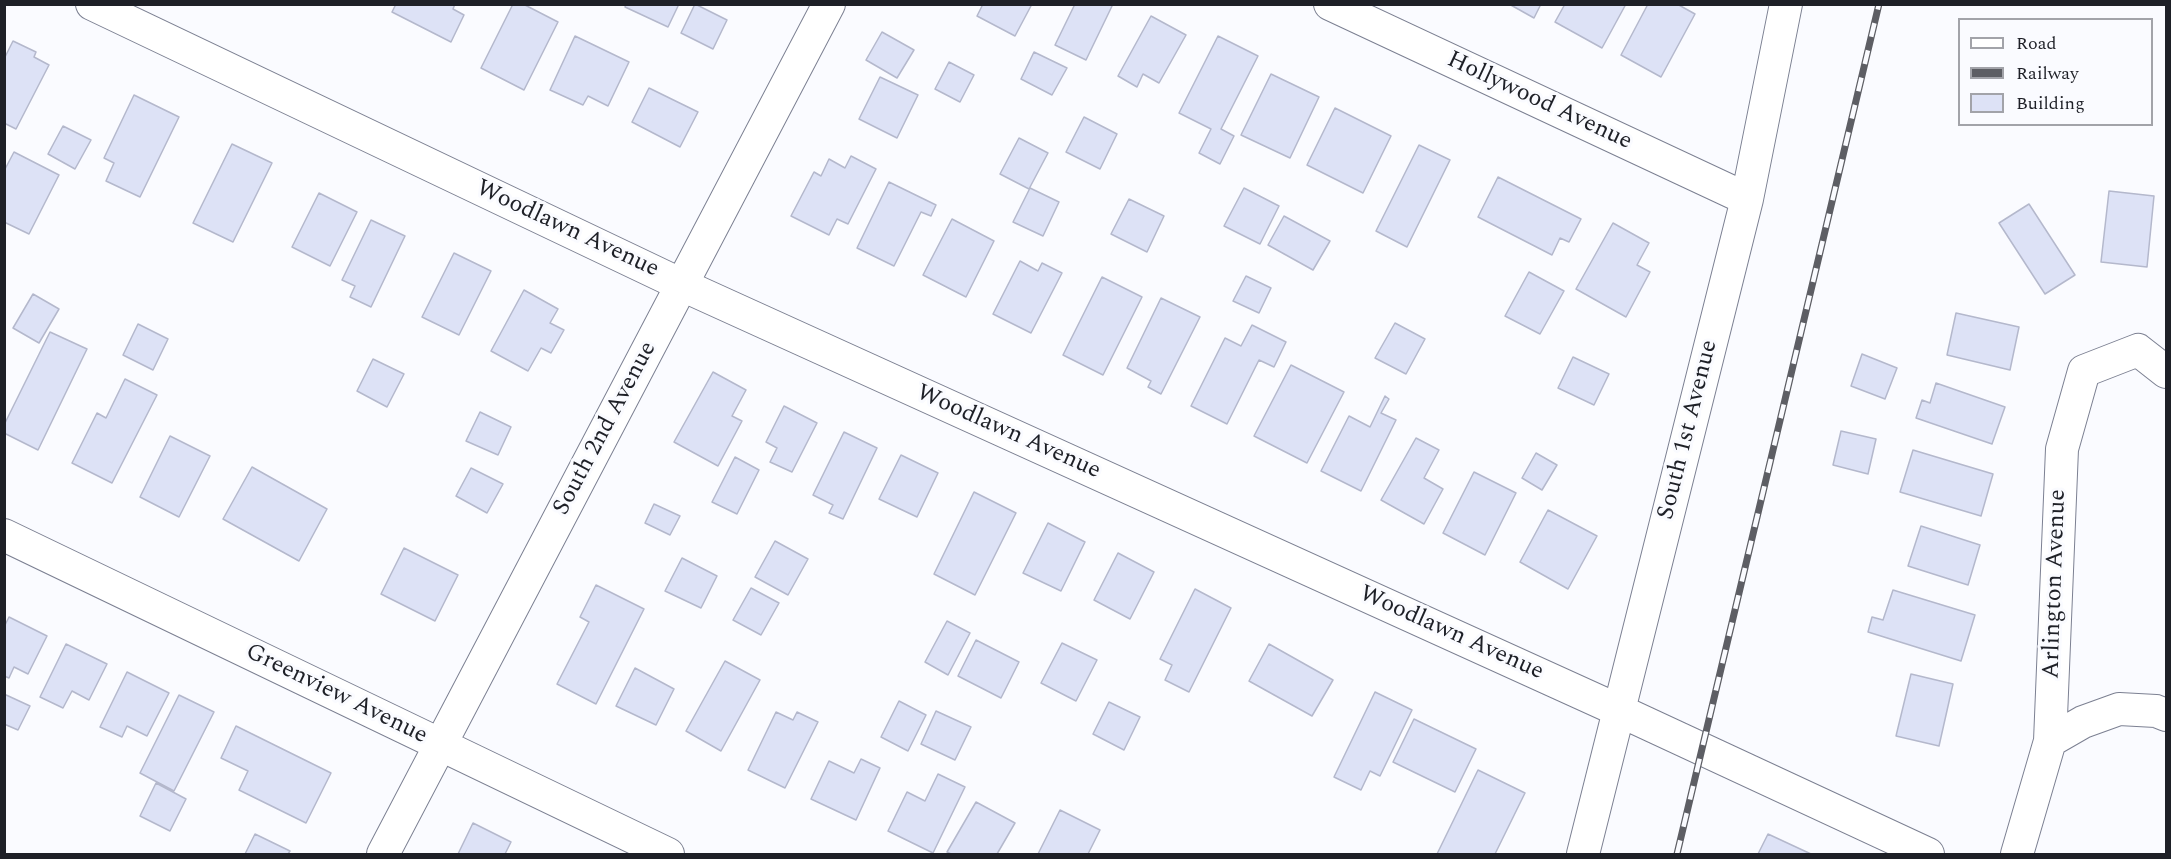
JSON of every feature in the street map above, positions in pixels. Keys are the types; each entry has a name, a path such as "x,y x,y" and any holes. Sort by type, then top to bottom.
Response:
{"street":[{"name":"Woodlawn Avenue","path":"92,4 682,285 1618,710 1928,855"},
{"name":"South 2nd Avenue","path":"383,855 829,4"},
{"name":"Hollywood Avenue","path":"1330,4 1747,199"},
{"name":"South 1st Avenue","path":"1583,855 1747,199 1786,4"},
{"name":"Arlington Avenue","path":"2017,855 2050,741 2062,449 2084,371 2138,350 2166,372"},
{"name":"Greenview Avenue","path":"4,535 668,855"},
{"path":"2050,741 2083,722 2119,709 2156,711 2166,715"}],"building":[{"path":"396,4 455,4 453,9 464,15 451,42 392,12"},
{"path":"513,4 523,4 558,22 524,90 481,68"},
{"path":"626,4 679,4 668,27 625,7"},
{"path":"695,4 727,20 713,49 681,33"},
{"path":"983,4 1032,4 1015,36 977,16"},
{"path":"1075,4 1113,4 1086,60 1055,45"},
{"path":"1509,4 1541,4 1534,18"},
{"path":"1565,4 1626,4 1602,48 1555,22"},
{"path":"1648,4 1677,4 1695,14 1661,77 1621,55"},
{"path":"1151,16 1186,35 1159,83 1143,74 1137,87 1118,76"},
{"path":"882,32 914,50 897,78 866,60"},
{"path":"575,36 629,62 608,106 588,96 583,105 550,90"},
{"path":"1218,36 1258,56 1221,129 1234,136 1220,164 1199,153 1211,129 1179,113"},
{"path":"13,41 36,52 34,57 49,65 16,129 4,123 4,59"},
{"path":"1034,52 1067,68 1052,95 1021,79"},
{"path":"949,62 974,75 960,102 935,89"},
{"path":"1271,74 1319,97 1290,158 1241,135"},
{"path":"880,77 918,95 897,138 859,119"},
{"path":"649,88 698,112 680,147 632,122"},
{"path":"134,95 179,117 140,197 106,181 114,163 104,158"},
{"path":"1335,108 1391,136 1363,193 1307,165"},
{"path":"1084,117 1117,134 1100,169 1066,152"},
{"path":"63,126 91,140 75,169 48,154"},
{"path":"1019,138 1048,153 1029,189 1000,174"},
{"path":"232,144 272,163 233,242 193,223"},
{"path":"1419,145 1450,160 1407,247 1376,231"},
{"path":"14,152 59,175 29,234 4,222 4,171"},
{"path":"851,156 876,169 848,224 837,219 829,235 791,216 814,172 821,176 829,159 845,168"},
{"path":"1498,177 1581,219 1569,242 1560,238 1552,255 1478,217"},
{"path":"889,182 936,205 931,216 921,212 894,266 857,248"},
{"path":"1030,188 1059,202 1043,236 1013,222"},
{"path":"1244,188 1279,206 1260,244 1224,226"},
{"path":"2109,191 2154,196 2147,267 2101,262"},
{"path":"319,193 357,212 330,266 292,247"},
{"path":"1129,199 1164,216 1147,252 1111,234"},
{"path":"2029,204 2075,275 2045,294 1999,223"},
{"path":"1284,216 1330,241 1313,270 1268,245"},
{"path":"952,219 994,241 966,297 923,275"},
{"path":"371,220 405,236 371,307 350,297 355,286 342,280"},
{"path":"1613,223 1649,243 1637,265 1650,272 1626,317 1576,289"},
{"path":"454,253 491,271 459,335 422,317"},
{"path":"1020,261 1038,271 1042,263 1062,273 1031,333 993,314"},
{"path":"1529,272 1564,291 1540,334 1505,316"},
{"path":"1246,276 1271,288 1259,313 1233,301"},
{"path":"1102,277 1142,297 1103,375 1063,355"},
{"path":"524,290 558,309 550,323 564,330 551,353 541,348 528,371 491,351"},
{"path":"33,294 59,309 39,343 13,328"},
{"path":"1161,298 1200,317 1161,394 1148,387 1151,381 1127,368"},
{"path":"1956,313 2019,327 2010,370 1947,355"},
{"path":"1395,323 1425,339 1406,374 1375,358"},
{"path":"138,324 168,339 153,370 123,355"},
{"path":"1252,325 1286,342 1274,367 1259,360 1227,424 1191,406 1225,338 1241,346"},
{"path":"50,332 87,349 38,450 4,433 4,425"},
{"path":"1862,354 1897,368 1885,399 1851,386"},
{"path":"1573,357 1609,374 1594,405 1558,388"},
{"path":"373,359 404,374 387,407 357,391"},
{"path":"1291,365 1344,392 1307,463 1254,436"},
{"path":"713,372 746,390 732,416 742,421 718,466 674,442"},
{"path":"125,379 157,395 112,483 72,463 97,413 106,418"},
{"path":"1936,383 2005,407 1992,444 1916,418 1922,400 1930,403"},
{"path":"1385,396 1389,399 1381,413 1396,420 1361,491 1321,471 1349,416 1370,427"},
{"path":"784,406 817,423 792,472 770,462 777,448 766,442"},
{"path":"480,412 511,427 498,455 466,441"},
{"path":"1841,431 1876,439 1868,474 1833,465"},
{"path":"844,432 877,448 843,519 829,513 833,505 813,495"},
{"path":"170,436 210,456 179,517 140,497"},
{"path":"1416,438 1439,450 1424,478 1443,489 1424,524 1381,500"},
{"path":"1913,450 1993,474 1981,516 1900,492"},
{"path":"1536,453 1557,465 1542,490 1522,478"},
{"path":"901,455 938,473 917,517 879,499"},
{"path":"735,457 759,470 737,514 712,502"},
{"path":"252,467 327,509 299,561 223,519"},
{"path":"471,468 503,484 487,513 456,496"},
{"path":"1474,472 1516,493 1485,555 1443,533"},
{"path":"974,492 1016,513 975,595 934,574"},
{"path":"654,504 680,516 670,535 645,523"},
{"path":"1548,510 1597,536 1568,589 1520,562"},
{"path":"1048,523 1085,542 1061,591 1023,573"},
{"path":"1921,526 1980,545 1968,585 1908,566"},
{"path":"775,541 808,559 788,595 755,577"},
{"path":"404,548 458,575 435,621 381,594"},
{"path":"1118,553 1154,572 1130,619 1094,600"},
{"path":"682,558 717,576 701,608 665,591"},
{"path":"596,585 644,609 596,704 557,684 589,622 580,617"},
{"path":"751,588 779,603 761,635 733,620"},
{"path":"1195,589 1231,608 1189,692 1165,680 1172,665 1160,659"},
{"path":"1893,590 1975,615 1961,661 1868,632 1872,617 1883,620"},
{"path":"9,617 47,636 28,674 14,667 9,678 4,676 4,627"},
{"path":"947,621 970,633 948,675 925,662"},
{"path":"976,640 1019,662 1001,698 958,676"},
{"path":"1062,643 1097,660 1076,701 1041,683"},
{"path":"66,644 107,664 89,700 72,691 63,708 40,697"},
{"path":"1269,644 1333,680 1312,716 1249,681"},
{"path":"725,661 760,680 721,751 686,731"},
{"path":"635,668 674,689 656,725 616,706"},
{"path":"127,672 169,693 147,736 127,726 122,737 100,727"},
{"path":"1911,674 1953,684 1939,746 1896,736"},
{"path":"1375,692 1412,710 1380,776 1370,771 1361,790 1334,777"},
{"path":"4,694 30,706 18,730 4,724"},
{"path":"179,695 214,712 174,791 140,773"},
{"path":"899,701 926,715 908,751 881,737"},
{"path":"1109,702 1140,717 1124,750 1093,734"},
{"path":"936,711 971,727 955,760 921,744"},
{"path":"776,712 793,720 797,712 818,722 785,788 748,770"},
{"path":"1414,719 1476,749 1455,792 1393,762"},
{"path":"236,726 331,773 306,823 239,790 248,771 221,758"},
{"path":"861,759 880,768 856,820 811,799 829,761 854,773"},
{"path":"1478,770 1525,793 1495,854 1437,854"},
{"path":"938,774 965,787 933,853 888,831 907,792 925,801"},
{"path":"156,783 186,799 170,831 140,816"},
{"path":"976,802 1015,823 997,854 951,854 947,852"},
{"path":"1060,810 1100,830 1088,854 1038,854"},
{"path":"473,823 511,842 505,854 458,854"},
{"path":"255,834 290,851 288,854 245,854"},
{"path":"1768,834 1811,854 1758,854"}],"railway":[{"path":"1677,854 1879,4"}]}
